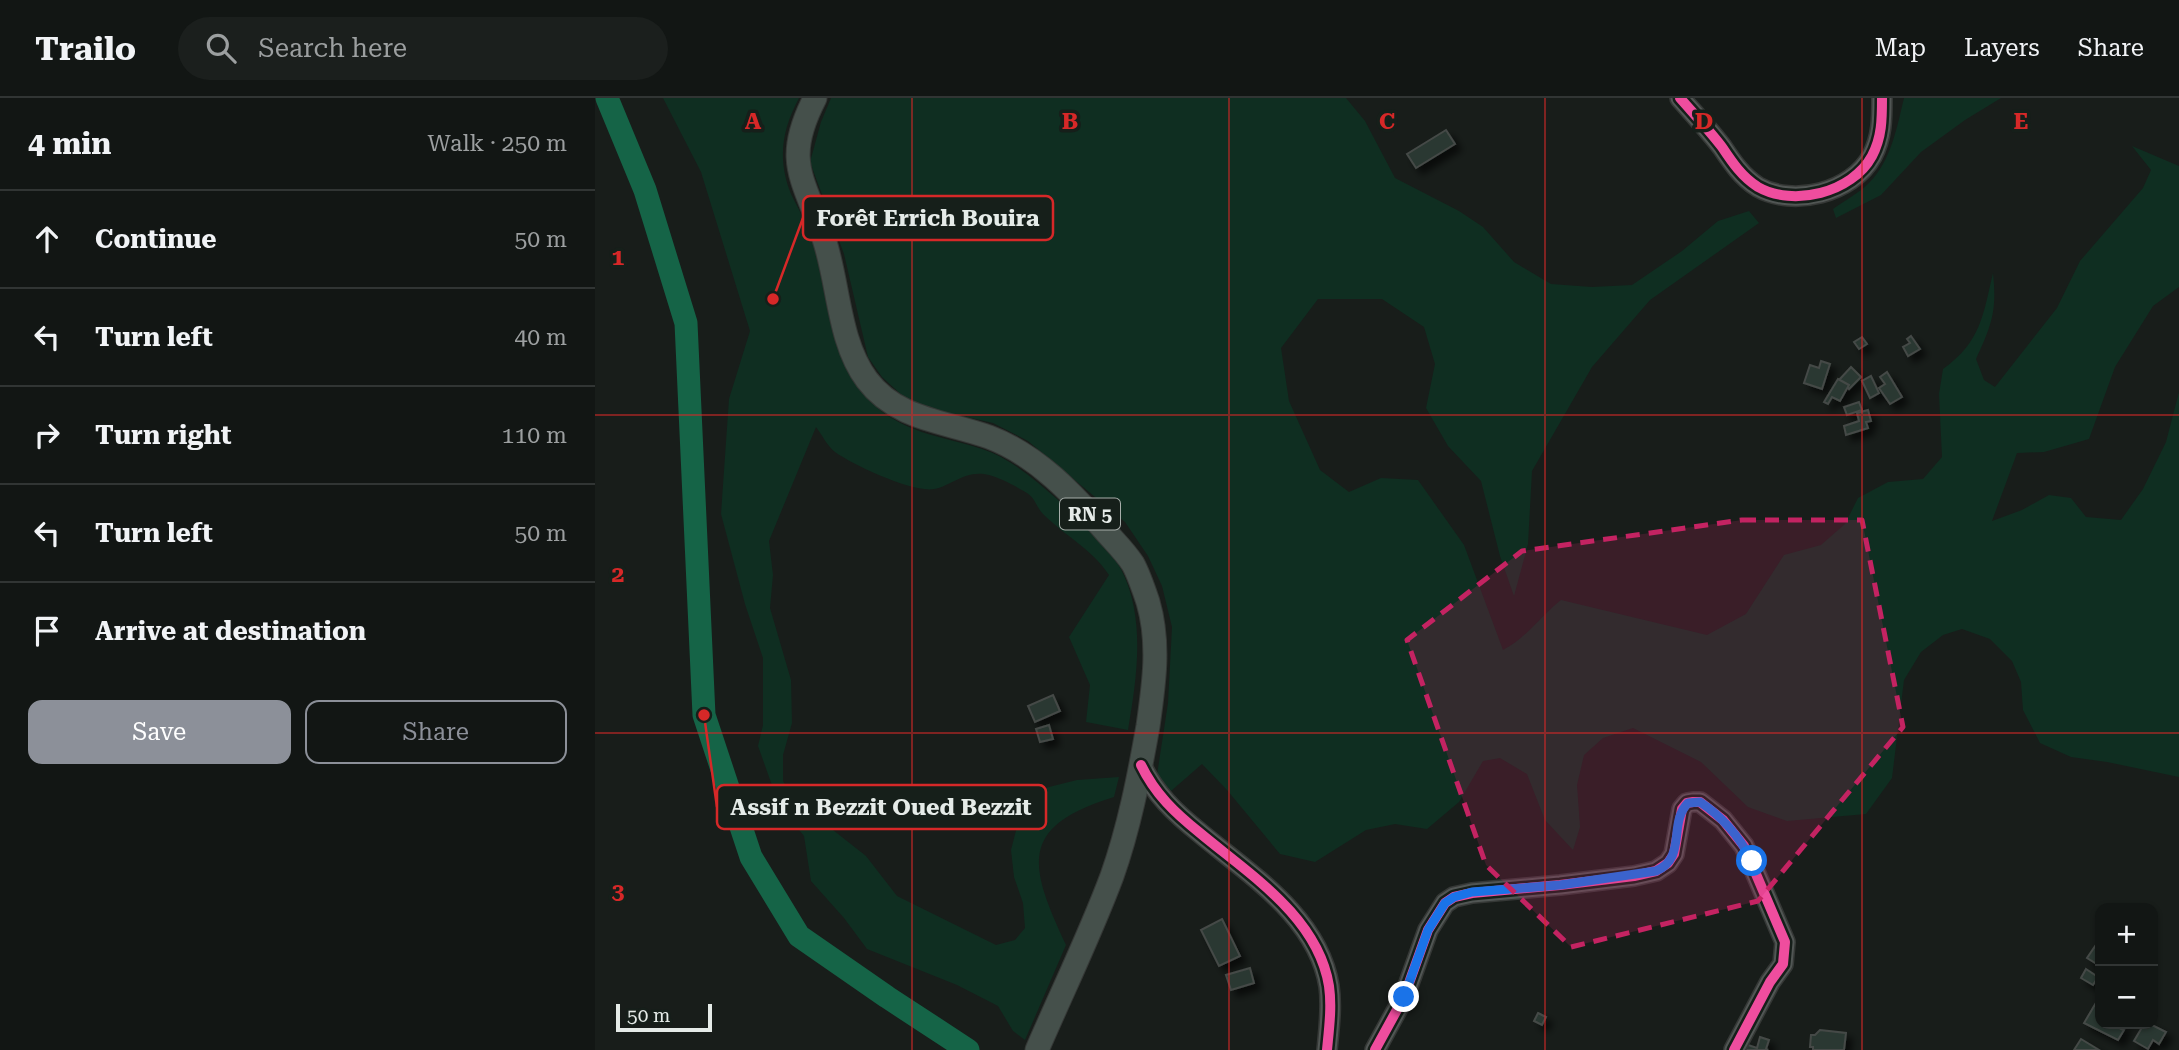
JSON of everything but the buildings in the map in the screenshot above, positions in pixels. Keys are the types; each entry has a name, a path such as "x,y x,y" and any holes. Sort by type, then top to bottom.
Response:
{"main road":[{"name":"RN 5","path":"815,98 799,134 797,159 804,189 830,258 846,332 855,360 868,381 889,402 913,415 987,437 1018,450 1047,472 1086,509 1133,565 1148,602 1154,632 1156,672 1141,765 1126,831 1112,876 1040,1044"}],"street":[{"path":"1680,98 1737,168 1757,186 1779,196 1807,197 1833,188 1853,176 1871,158 1882,132 1882,98"},
{"path":"1141,765 1150,785 1188,824 1280,901 1297,919 1322,961 1329,984 1331,1011 1327,1050"},
{"path":"1375,1050 1404,997 1428,930 1445,903 1454,897 1472,892 1560,885 1656,871 1668,863 1674,854 1682,809 1693,802 1700,802 1723,820 1744,846 1785,942 1783,964 1770,982 1734,1050"}],"highlighted area":[{"path":"1742,520 1862,520 1903,727 1758,901 1571,947 1486,865 1407,640 1522,551"}],"green space":[{"path":"663,98 799,98 785,133 784,169 791,194 816,253 836,342 854,382 868,399 894,420 922,432 992,453 1022,470 1100,540 1115,559 1129,588 1137,628 1137,648 1128,730 1086,722 1090,685 1069,637 1109,575 1095,558 1043,514 1030,495 1014,485 994,476 973,474 934,489 912,487 883,477 835,452 816,427 769,541 773,575 770,608 791,680 792,723 783,755 783,781 795,800 866,856 897,896 996,945 1015,940 1025,928 1023,903 1014,877 1011,850 1021,811 1045,788 1077,780 1119,777 1114,797 1082,809 1060,822 1046,836 1040,853 1040,872 1045,893 1066,945 1025,1040 1013,1031 998,1006 957,985 867,949 811,881 804,836 779,805 758,746 763,725 763,658 745,604 721,514 729,399 750,331 701,172"},
{"path":"831,98 1346,98 1365,121 1395,178 1459,211 1483,227 1514,262 1551,284 1592,287 1632,285 1682,251 1718,221 1749,211 1759,223 1650,300 1592,367 1532,471 1528,544 1514,596 1500,556 1481,481 1448,446 1426,408 1435,364 1424,327 1382,299 1318,299 1281,348 1289,401 1320,470 1349,492 1381,478 1418,480 1464,545 1503,650 1518,640 1561,600 1707,635 1746,614 1784,555 1821,545 1845,524 1858,498 1888,482 1923,479 1942,457 1939,394 1943,369 1965,349 1979,327 1993,273 1992,317 1976,359 1984,380 1995,387 2057,308 2080,261 2143,188 2151,170 2132,146 2179,166 2179,287 2153,306 2115,367 2089,439 2044,452 2017,453 1992,521 2022,510 2049,495 2071,498 2086,517 2121,520 2143,489 2166,442 2179,392 2179,777 2071,757 2040,743 2023,710 2021,682 2012,661 1990,639 1962,629 1943,635 1921,652 1904,680 1892,778 1866,814 1787,821 1748,807 1701,762 1633,728 1603,738 1584,755 1577,785 1580,827 1573,850 1545,820 1527,774 1500,758 1483,761 1459,802 1427,829 1395,824 1366,830 1315,862 1280,854 1202,764 1171,791 1157,775 1168,703 1172,627 1162,586 1148,556 1125,522 1028,441 993,423 932,409 905,398 882,377 868,357 844,254 810,162"},
{"path":"1904,98 2001,98 1921,152 1881,195 1836,218 1833,209 1865,187 1883,165"}],"waterway":[{"path":"607,98 645,190 686,323 704,715 751,857 799,936 968,1050"}],"cycle path":[{"path":"1680,98 1747,179 1772,193 1788,196 1821,193 1851,179 1863,169 1872,156 1880,135 1882,98"},
{"path":"1141,765 1159,794 1174,810 1279,899 1311,939 1322,961 1329,986 1327,1050"},
{"path":"1375,1050 1404,997 1428,930 1445,903 1454,897 1472,893 1560,885 1656,871 1668,863 1674,854 1682,809 1687,803 1693,802 1700,802 1723,820 1744,846 1785,942 1783,964 1770,982 1734,1050"}],"place":[{"name":"Forêt Errich Bouira","path":"773,299"},
{"name":"Assif n Bezzit Oued Bezzit","path":"704,715"}],"route":[{"path":"1404,997 1421,944 1445,903 1454,897 1472,892 1560,885 1656,871 1668,863 1674,854 1679,816 1688,803 1700,802 1723,820 1744,846 1752,861"}]}
